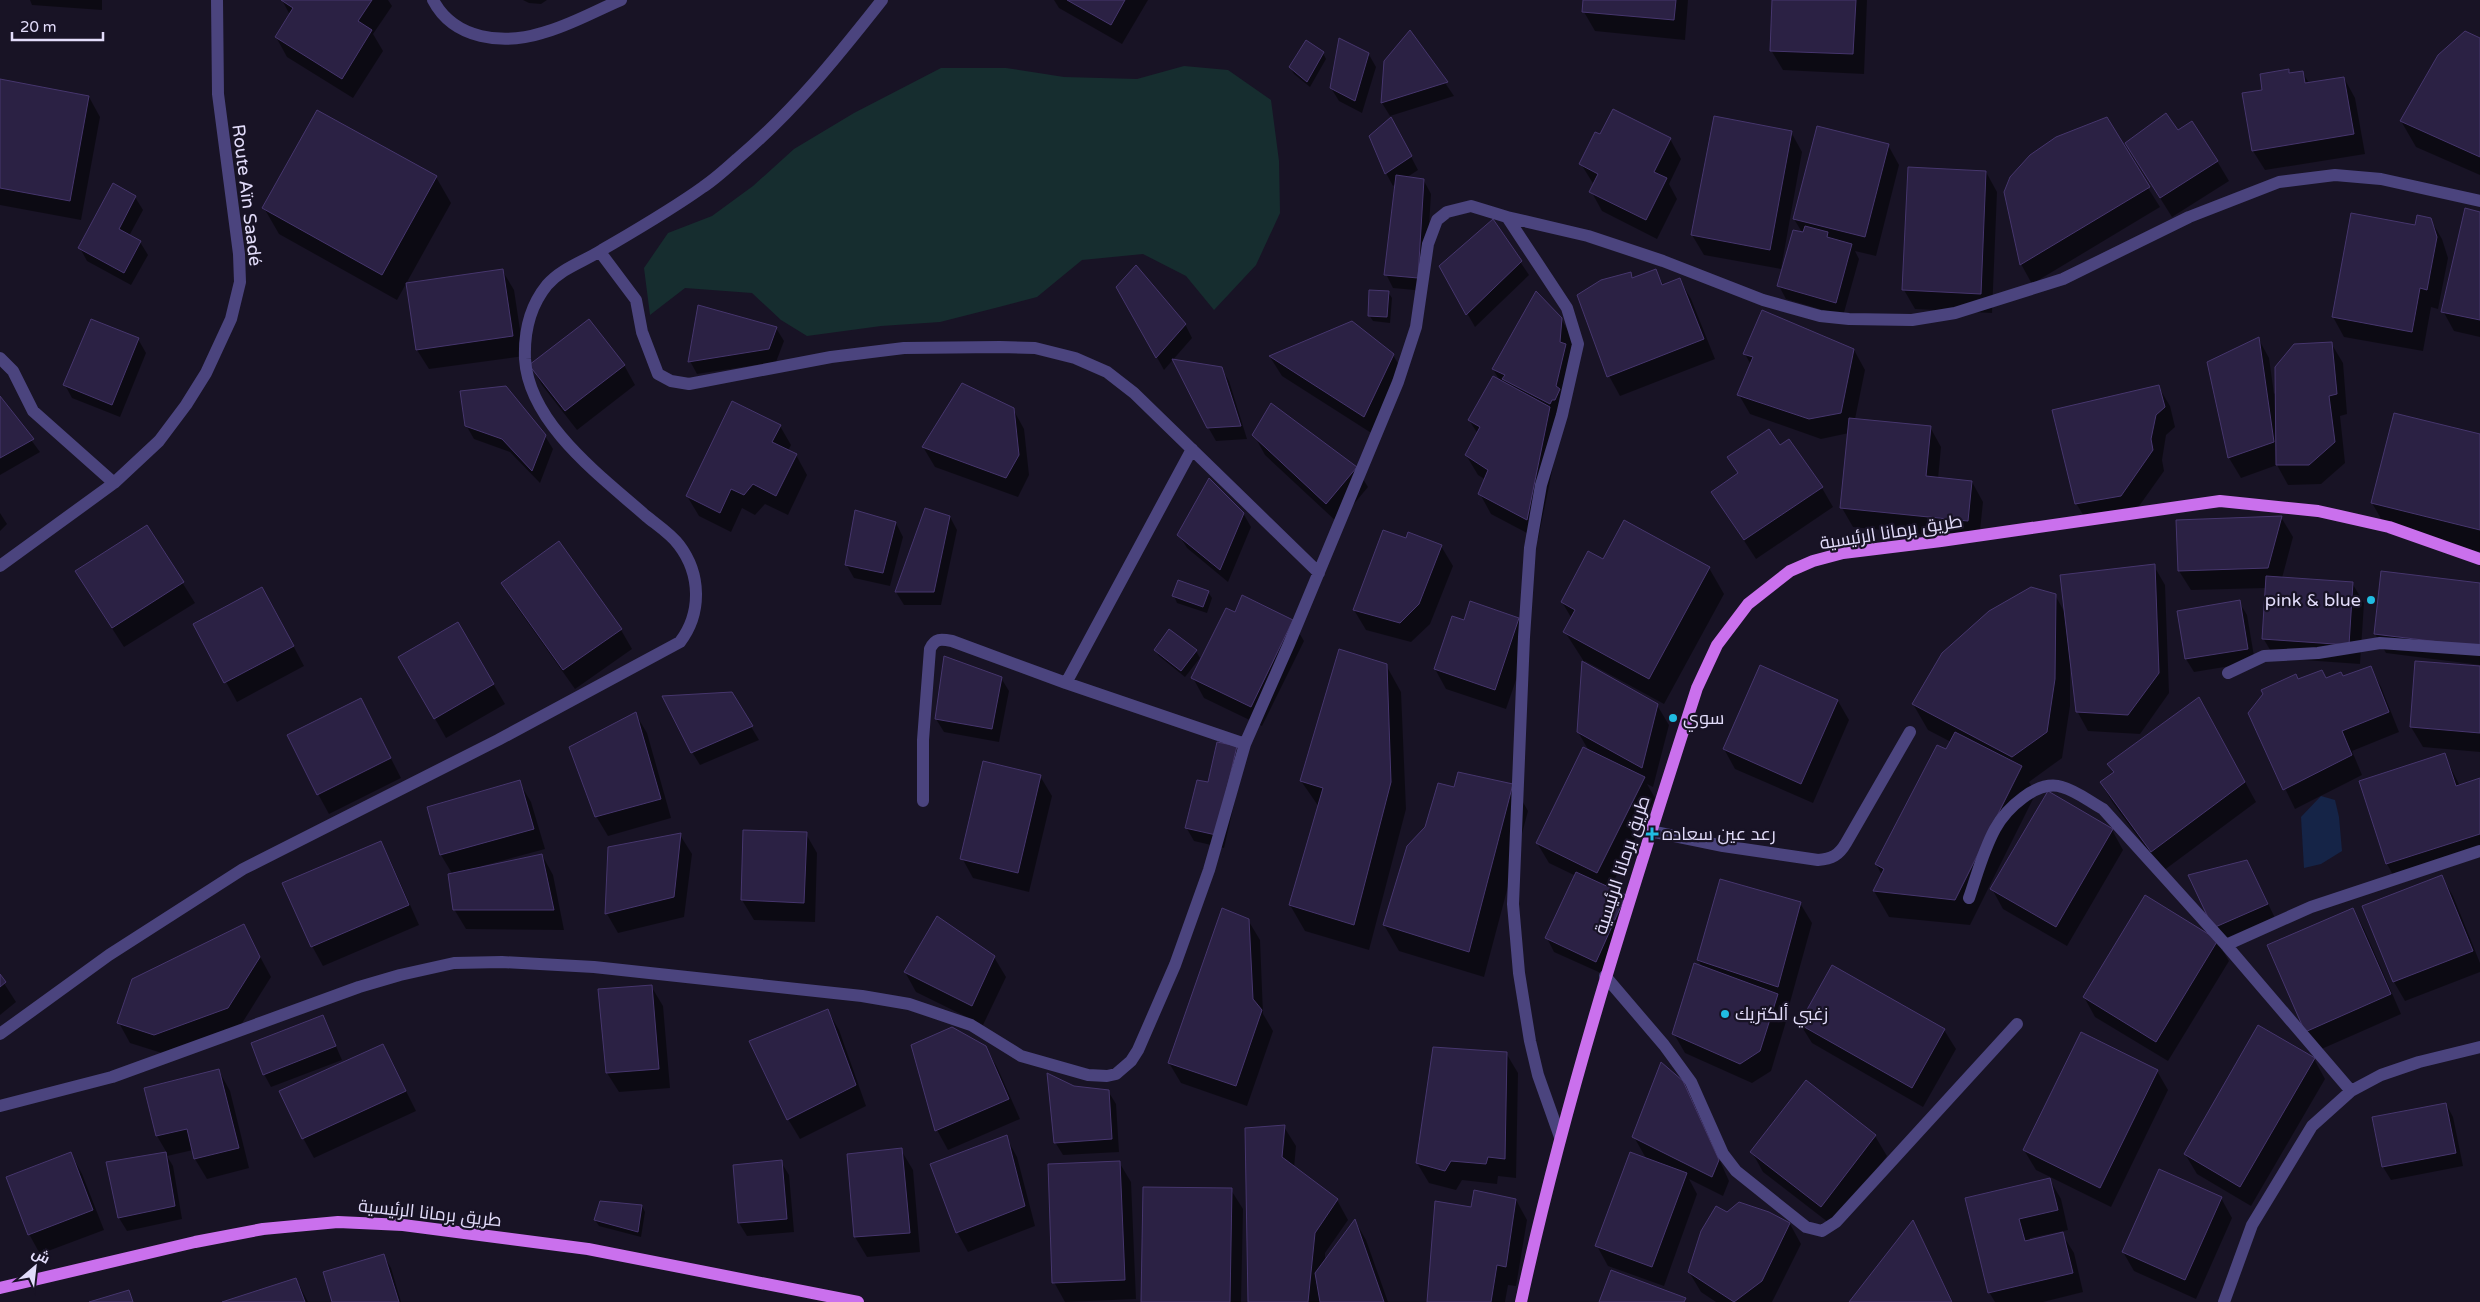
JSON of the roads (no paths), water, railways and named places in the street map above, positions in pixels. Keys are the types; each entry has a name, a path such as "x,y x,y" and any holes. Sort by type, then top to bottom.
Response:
{"main road":[{"name":"طريق برمانا الرئيسية","path":"1521,1302 1560,1137 1605,976 1697,688 1717,645 1732,623 1755,598 1790,571 1813,561 1843,553 1941,541 2220,501 2318,511 2389,527 2480,559"},
{"name":"طريق برمانا الرئيسية","path":"0,1288 195,1242 263,1229 338,1222 403,1225 588,1249 858,1302"}],"street":[{"name":"Route Aïn Saadé","path":"0,566 114,483 159,441 186,405 221,344 231,319 240,282 239,254 218,94 217,0"},
{"path":"433,0 446,19 462,30 489,39 511,39 542,34 621,0"},
{"path":"0,1034 109,955 243,869 498,740 680,642 687,632 696,603 696,582 690,561 678,542 590,467 551,424 534,393 525,361 526,333 533,304 548,284 570,266 600,252 705,186 771,131 824,74 882,0"},
{"path":"0,1106 112,1077 359,987 400,975 454,963 502,962 594,967 862,996 909,1004 971,1025 1021,1056 1088,1076 1116,1074 1131,1061 1138,1050 1175,965 1209,870 1245,744 1319,573 1406,360 1416,327 1428,244 1437,220 1446,212 1471,206 1507,217 1588,236 1763,300 1820,316 1849,319 1912,320 1955,313 2063,280 2189,217 2279,182 2335,175 2381,179 2480,201"},
{"path":"1507,217 1567,308 1578,344 1562,415 1541,484 1529,555 1514,904 1519,973 1530,1042 1538,1075 1560,1137"},
{"path":"600,252 636,300 642,332 658,374 672,382 689,384 831,357 904,348 1035,348 1075,358 1119,380 1319,573"},
{"path":"0,358 14,372 33,411 114,483"},
{"path":"1066,683 1192,449"},
{"path":"923,801 923,740 930,649 933,642 940,639 952,640 1066,683 1245,744"},
{"path":"2228,673 2264,656 2318,653 2380,643 2480,650"},
{"path":"1650,831 1818,860 1832,858 1841,852 1910,732"},
{"path":"1969,898 1988,844 2005,816 2035,790 2061,786 2103,810 2226,945 2351,1091"},
{"path":"2226,945 2312,907 2480,851"},
{"path":"1605,976 1664,1045 1691,1082 1723,1154 1736,1171 1806,1227 1822,1231 1836,1222 2017,1024"},
{"path":"2224,1302 2252,1225 2288,1162 2312,1126 2351,1091 2381,1075 2418,1062 2480,1047"}],"water":[{"path":"2321,796 2335,800 2339,817 2342,851 2321,864 2304,868 2301,817"}],"place":[{"name":"pink & blue","path":"2371,600"},
{"name":"سوي","path":"1673,718"},
{"name":"رعد عين سعاده","path":"1652,834"},
{"name":"زغبي ألكتريك","path":"1725,1014"}]}
